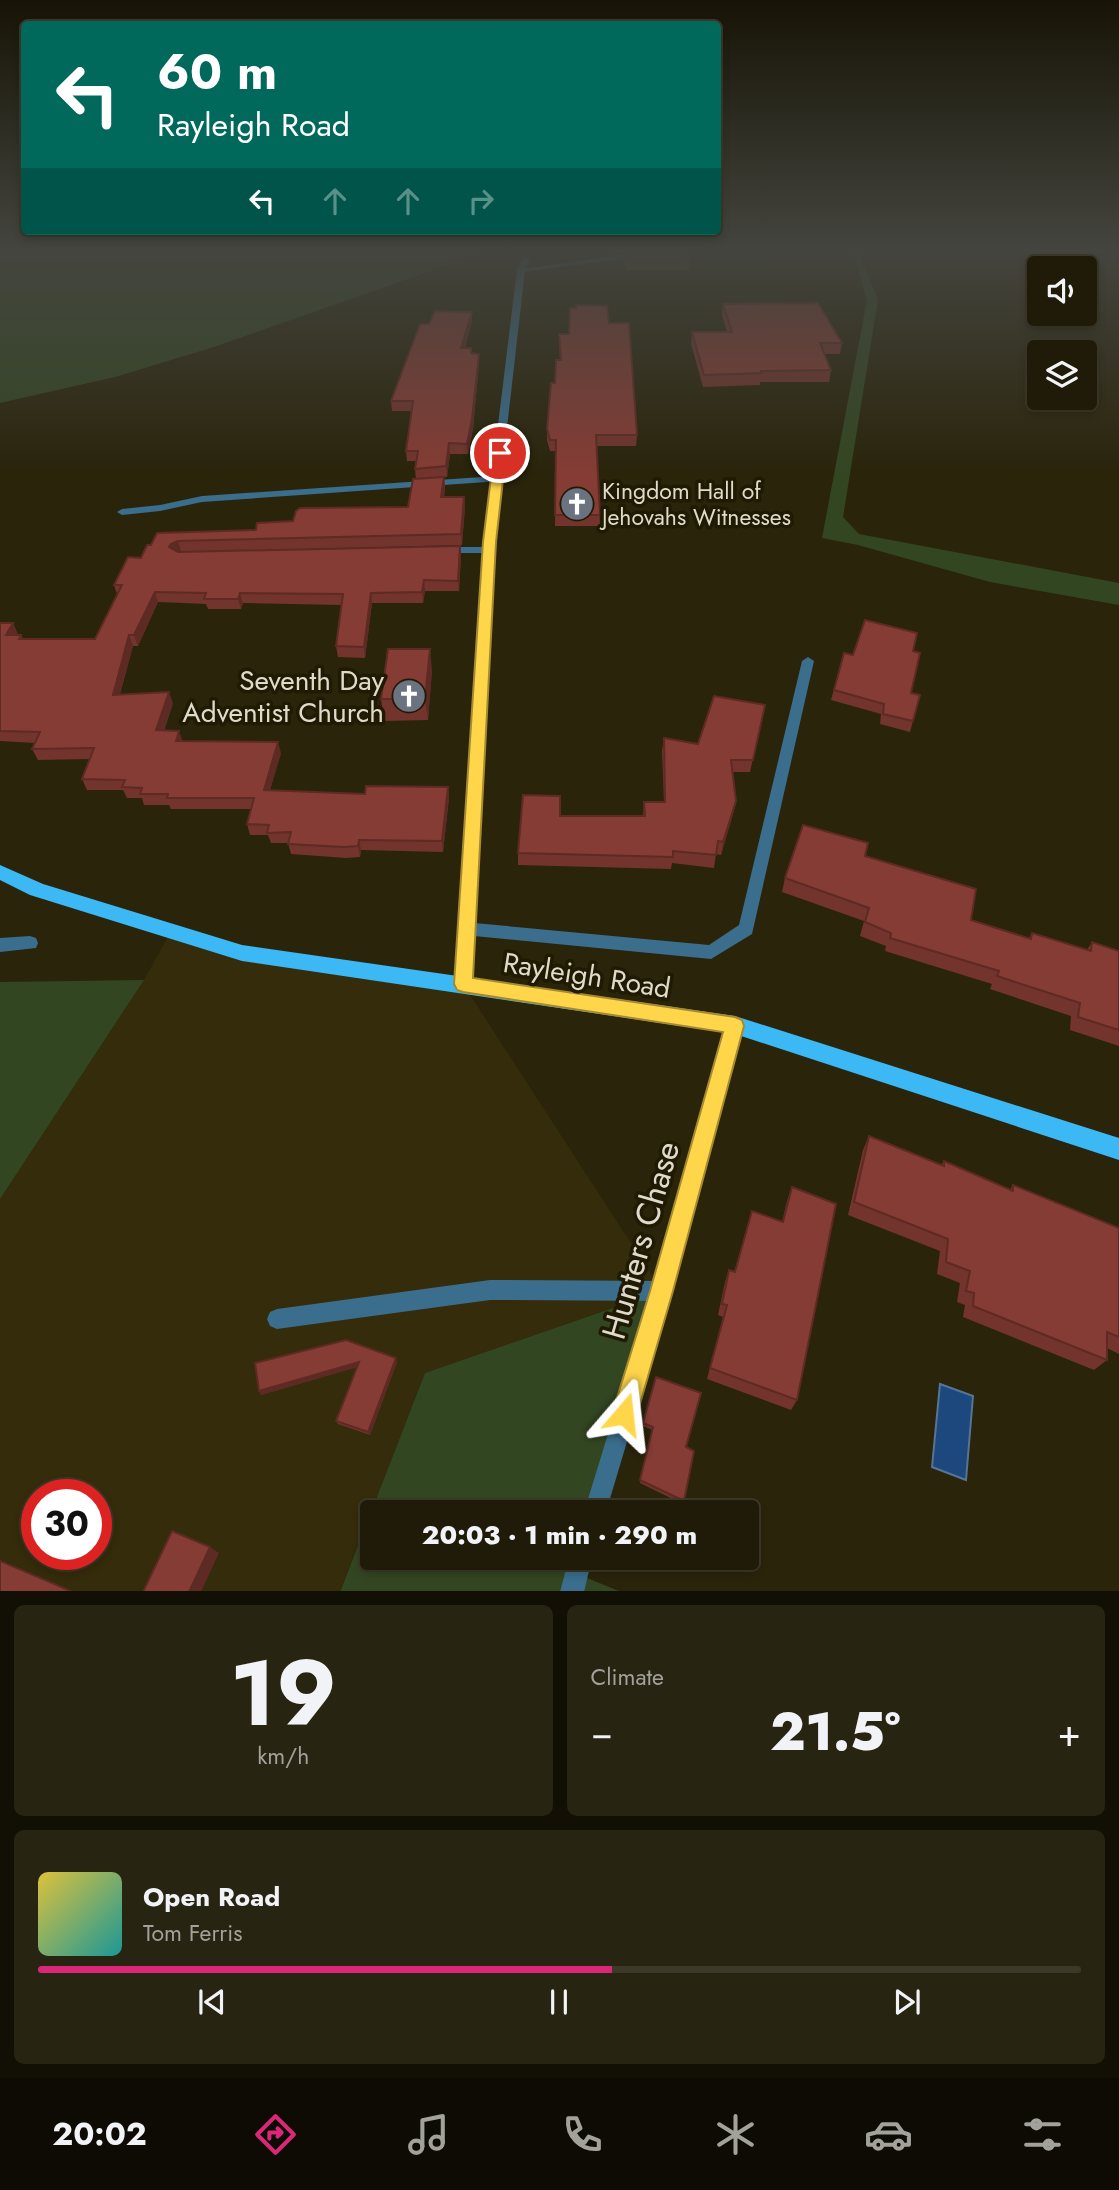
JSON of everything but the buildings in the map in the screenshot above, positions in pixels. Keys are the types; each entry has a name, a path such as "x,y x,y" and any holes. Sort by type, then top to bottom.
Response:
{"main road":[{"name":"Rayleigh Road","path":"0,872 37,890 242,953 735,1026 1119,1149"}],"street":[{"path":"463,984 489,550 517,324"},
{"path":"122,512 160,509 202,499 497,479"},
{"path":"422,551 489,550"},
{"name":"Rayleigh Road","path":"468,929 711,952 746,929 808,661"},
{"path":"0,945 30,943"},
{"name":"Hunters Chase","path":"599,1500 662,1291 735,1026"},
{"path":"277,1319 490,1290 662,1291"},
{"path":"572,1591 578,1570"}],"shaded area":[{"path":"171,931 242,953 463,984 662,1291 425,1373 375,1500 360,1500 360,1540 340,1591 0,1591 0,1199 144,980"}],"green space":[{"path":"0,324 279,324 115,377 0,403"},
{"path":"862,324 874,324 843,517 859,534 1119,583 1119,605 990,582 858,545 822,538"},
{"path":"144,980 0,1199 0,982"},
{"path":"662,1291 602,1500 376,1500 425,1373"},
{"path":"360,1540 360,1570 583,1570 582,1576 619,1591 340,1591"}],"water":[{"path":"940,1384 973,1396 966,1480 932,1467"}],"place":[{"name":"Kingdom Hall of Jehovahs Witnesses","path":"577,504"},
{"name":"Seventh Day Adventist Church","path":"409,696"}],"route":[{"path":"500,453 489,542 463,984 735,1026 662,1291 624,1414"}]}
